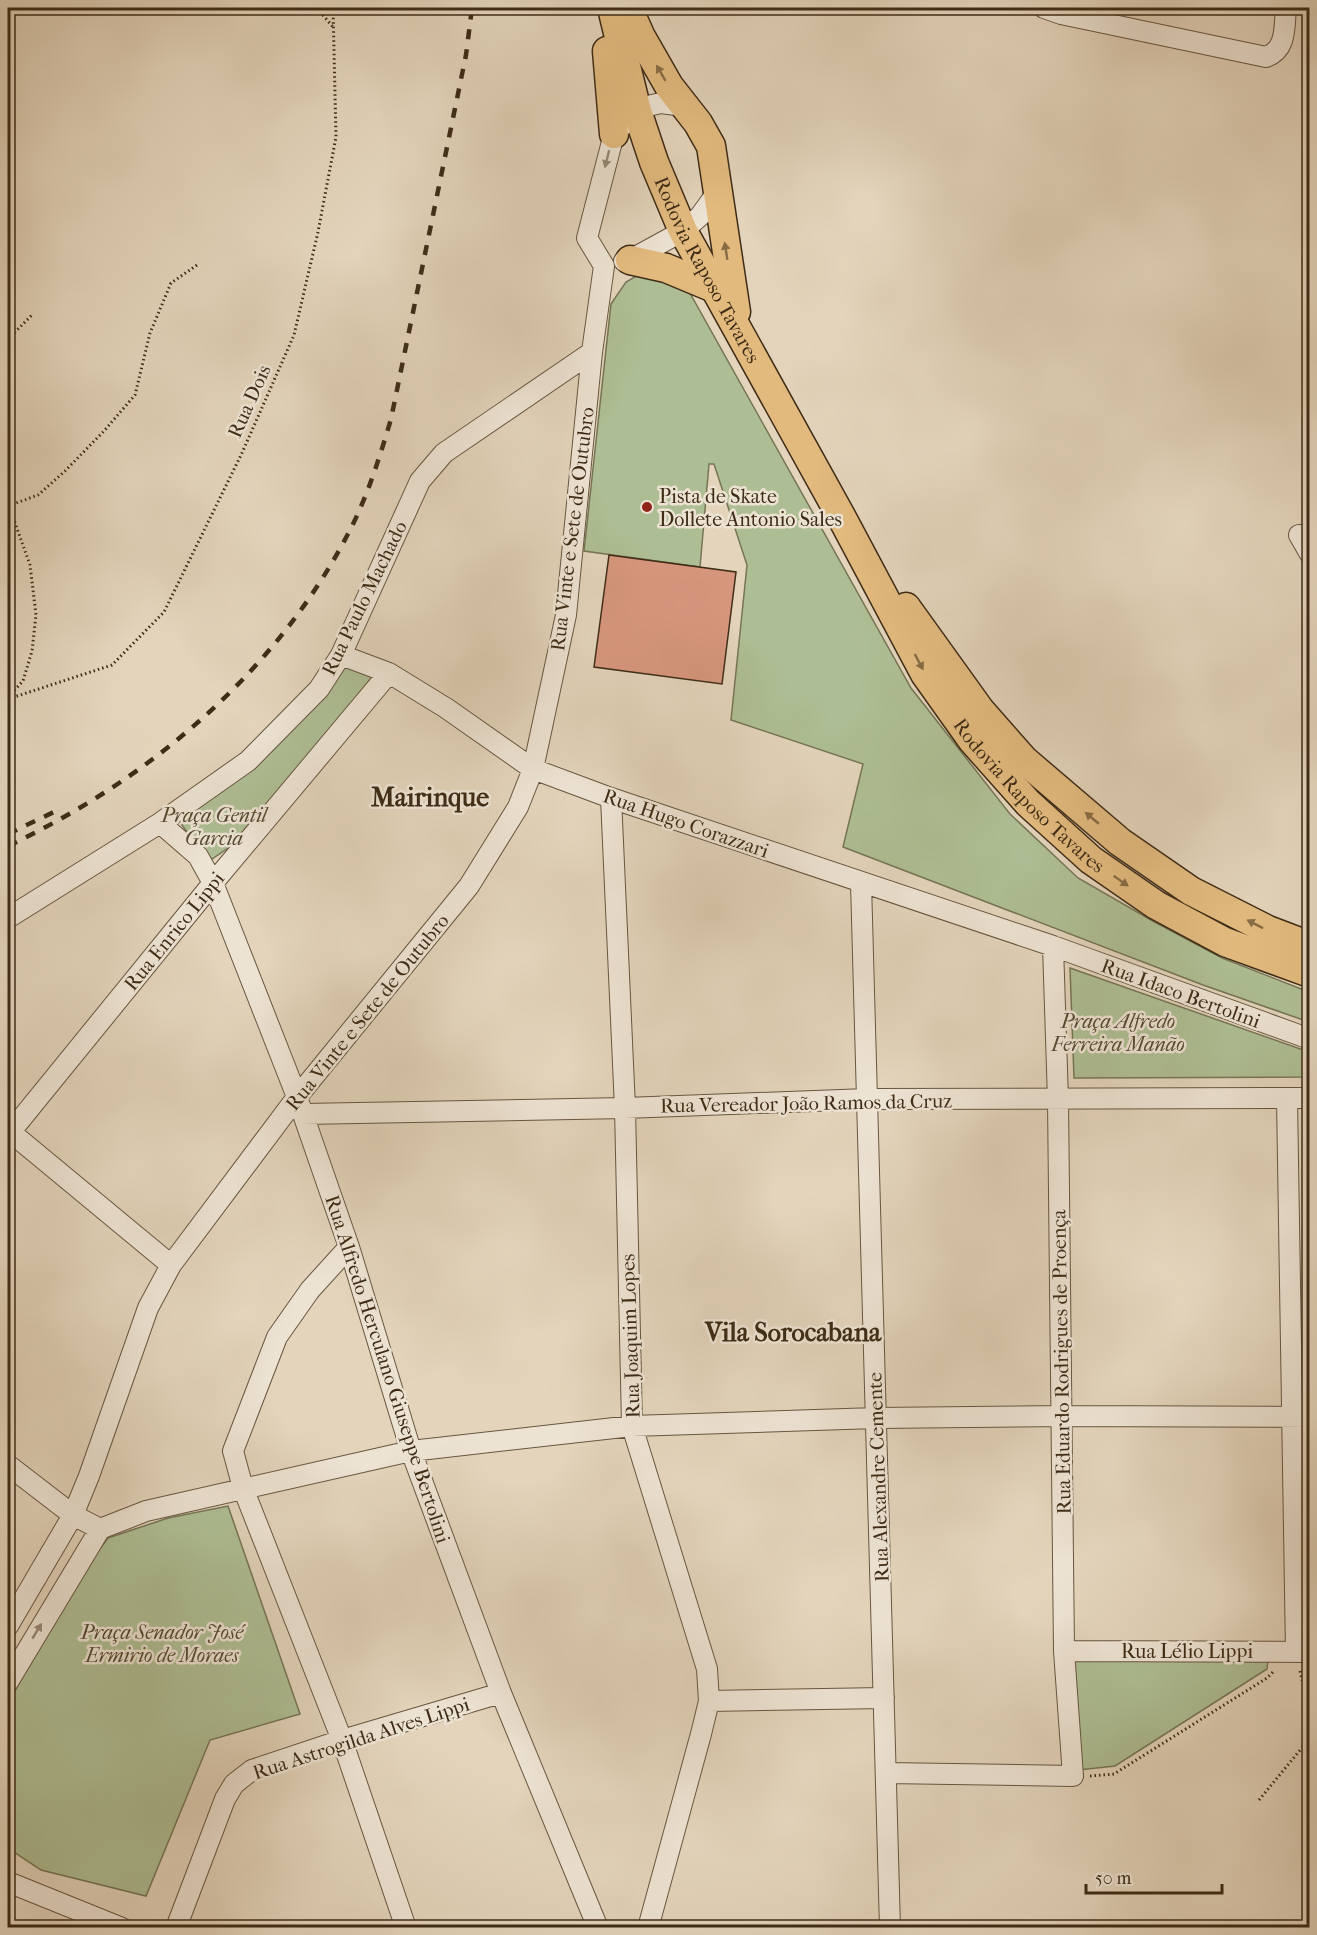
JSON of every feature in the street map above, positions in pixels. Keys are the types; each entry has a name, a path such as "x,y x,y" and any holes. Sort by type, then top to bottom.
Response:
{"highway":[{"path":"602,8 611,82 614,134"},
{"name":"Rodovia Raposo Tavares","path":"612,8 637,111 654,162 683,231 739,329 925,674 972,740 1028,803 1091,860 1156,905 1226,942 1310,973"},
{"path":"628,8 641,37 669,86 698,123 711,147 739,329"},
{"path":"617,263 666,268 714,288"},
{"name":"Rodovia Raposo Tavares","path":"842,518 980,710 1024,760 1120,842 1191,891 1268,930 1310,946"}],"street":[{"path":"1044,8 1061,14 1266,57 1275,54 1281,47 1286,8"},
{"path":"684,106 662,103 652,105 637,111 614,134 587,238 617,263 683,231 700,216 719,190"},
{"name":"Rua Vinte e Sete de Outubro","path":"8,1626 73,1515 148,1308 171,1265 300,1106 469,886 518,807 533,769 566,615 592,352 617,263"},
{"name":"Rua Paulo Machado","path":"8,918 160,823 248,760 319,689 341,655 420,481 444,453 592,352"},
{"path":"1299,535 1310,554"},
{"name":"Rua Hugo Corazzari","path":"341,655 389,673 446,708 533,769 611,798 1053,946"},
{"name":"Rua Enrico Lippi","path":"8,1132 389,673"},
{"name":"Rua Joaquim Lopes","path":"611,798 625,1108 632,1426 707,1668 709,1701 648,1928"},
{"name":"Rua Alfredo Herculano Giuseppe Bertolini","path":"160,823 198,856 213,883 300,1106 349,1246 411,1451 501,1693 598,1928"},
{"name":"Rua Alexandre Cemente","path":"861,883 890,1928"},
{"name":"Rua Idaco Bertolini","path":"1053,946 1310,1039"},
{"name":"Rua Eduardo Rodrigues de Proença","path":"1053,946 1058,1100 1064,1651 1073,1776"},
{"name":"Rua Vereador João Ramos da Cruz","path":"300,1106 625,1108 867,1099 1310,1098"},
{"path":"1287,1099 1301,1417 1303,1652"},
{"path":"8,1132 171,1265"},
{"path":"349,1246 310,1290 278,1337 233,1451 243,1488 342,1740 406,1928"},
{"path":"8,1682 100,1529 146,1511 411,1451 632,1426 876,1418 1301,1417"},
{"path":"8,1465 73,1515 100,1529"},
{"name":"Rua Lélio Lippi","path":"1064,1651 1303,1652"},
{"name":"Rua Astrogilda Alves Lippi","path":"176,1928 225,1799 234,1784 252,1770 342,1740 501,1693"},
{"path":"709,1701 884,1698"},
{"path":"886,1773 1073,1776"},
{"path":"8,1882 122,1928"}],"path":[{"path":"316,8 333,28"},
{"name":"Rua Dois","path":"8,698 112,665 164,612 242,453 294,335 318,232 336,137 333,8"},
{"path":"8,698 22,681 32,651 36,615 30,565 8,506 38,495 104,431 135,395 150,333 171,283 197,265"},
{"path":"8,339 32,315"},
{"path":"1303,1652 1310,1719"},
{"path":"1073,1776 1114,1774 1267,1678 1303,1652"},
{"path":"1258,1800 1310,1738"}],"green space":[{"path":"638,275 687,288 911,688 1010,814 1078,878 1222,958 1309,992 1309,1022 1203,985 843,847 863,764 731,720 747,565 714,464 709,464 700,567 584,551 611,304 626,282"},
{"name":"Praça Gentil Garcia","path":"346,662 372,677 331,729 231,846 212,859 195,844 182,825 195,808"},
{"name":"Praça Alfredo Ferreira Manão","path":"1070,968 1309,1052 1309,1077 1074,1078"},
{"name":"Praça Senador José Ermirio de Moraes","path":"228,1506 300,1714 210,1740 146,1896 41,1870 8,1848 8,1704 68,1591 108,1538 168,1518"},
{"path":"1072,1654 1268,1660 1267,1669 1115,1766 1079,1770"}],"building":[{"path":"609,555 736,572 722,684 594,667"}],"railway":[{"path":"8,846 61,819 111,788 160,754 205,716 248,674 286,629 320,581 350,530 368,489 391,419 466,55 472,8"},
{"path":"8,834 58,810"}],"place":[{"name":"Pista de Skate Dollete Antonio Sales","path":"647,507"}],"district":[{"name":"Mairinque","path":"430,797"},
{"name":"Vila Sorocabana","path":"793,1332"}]}
